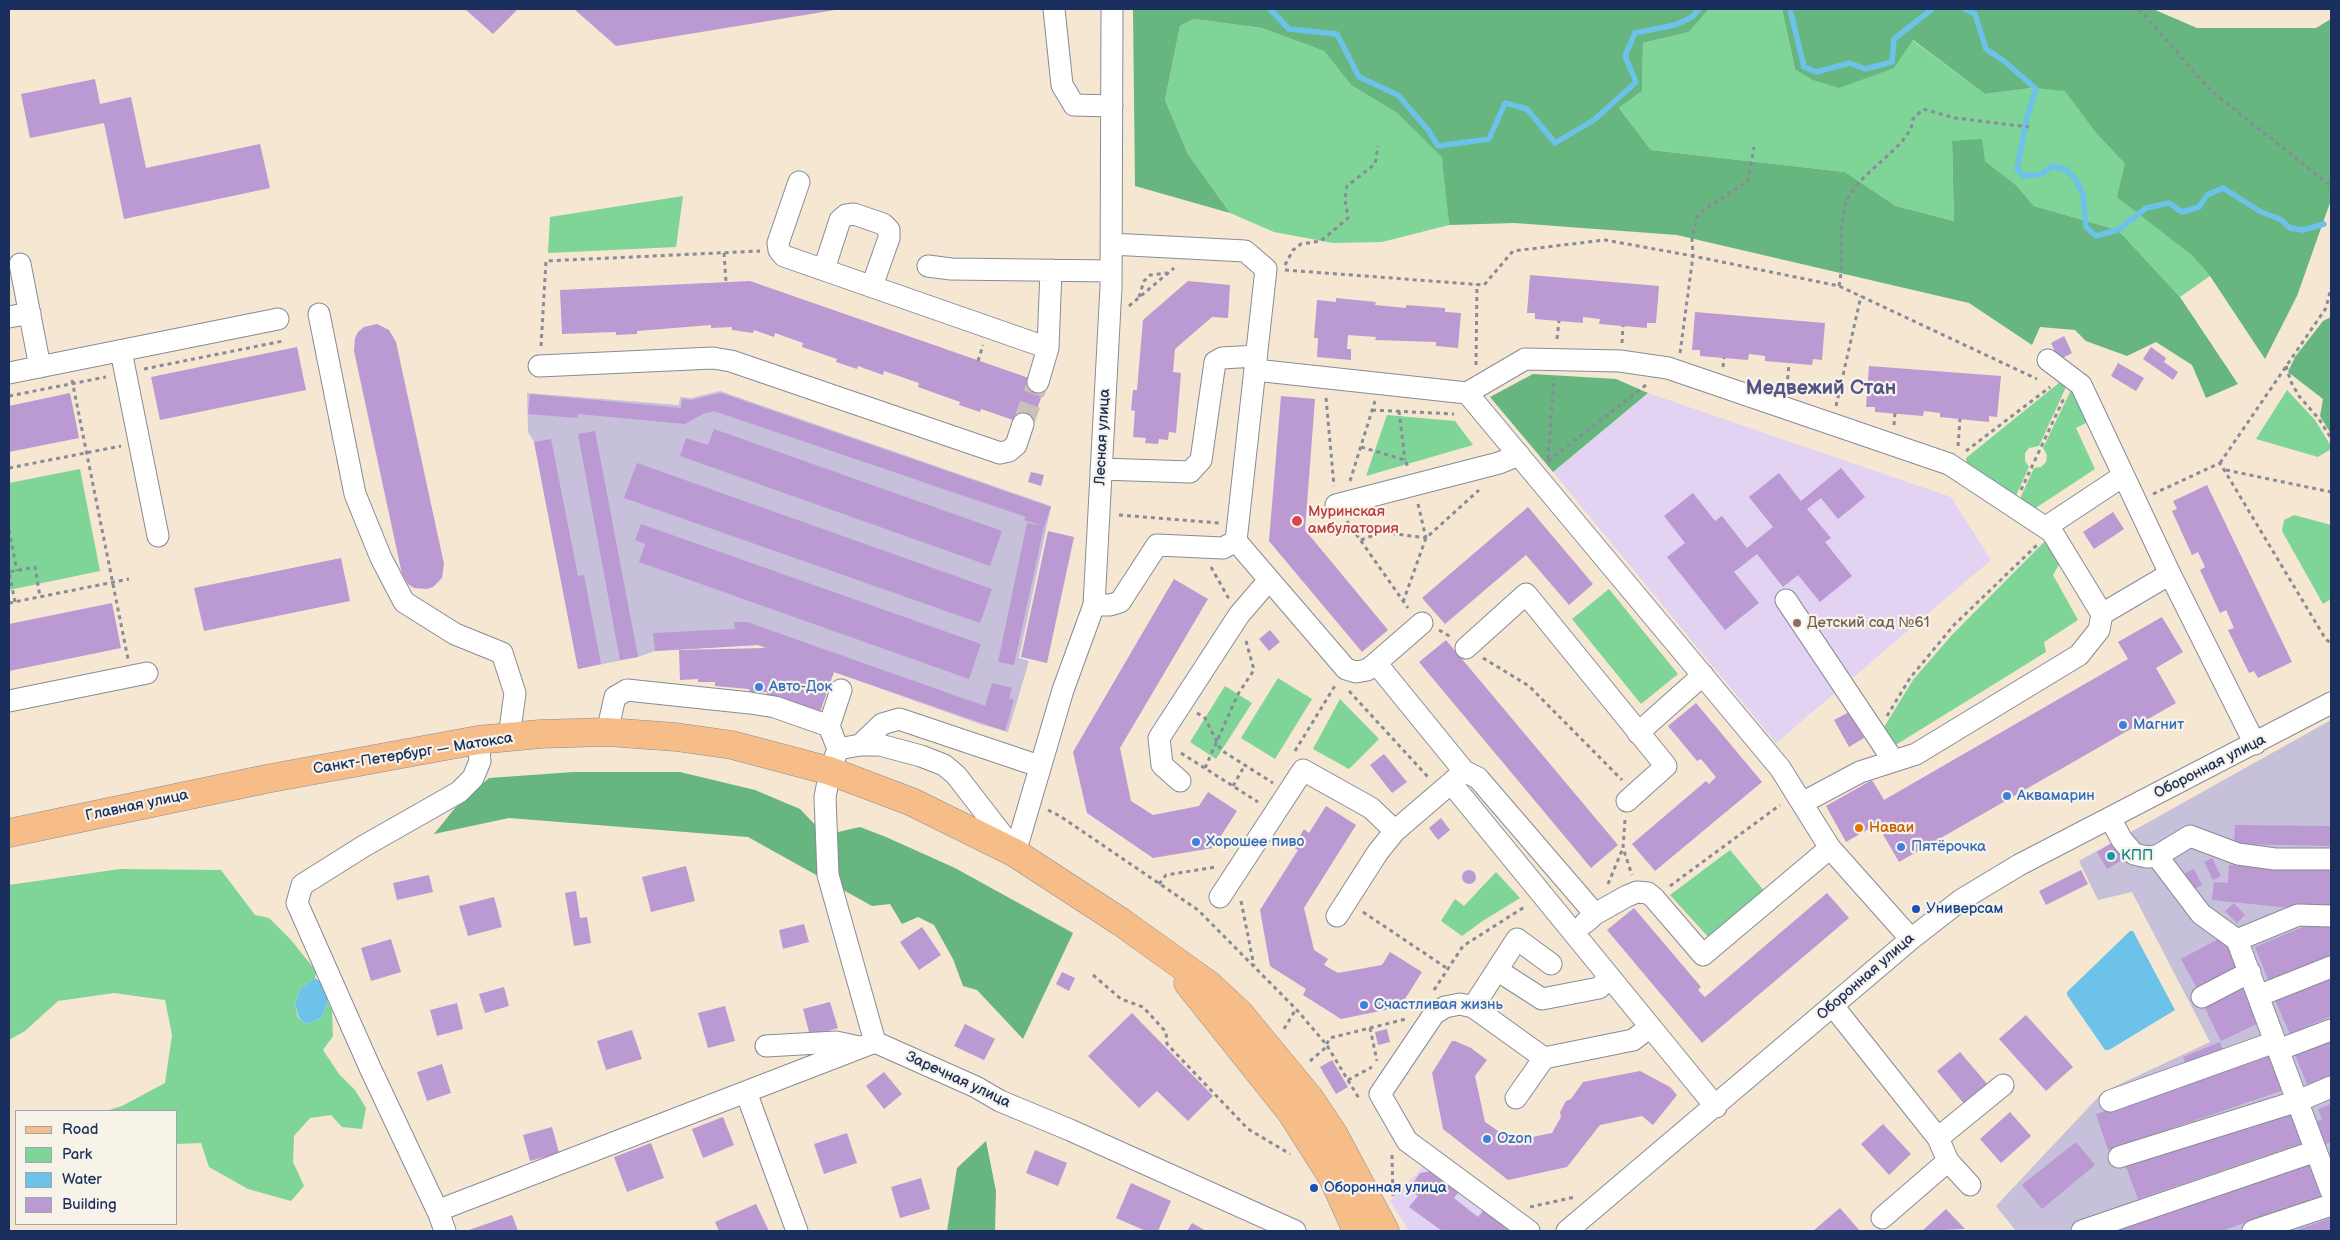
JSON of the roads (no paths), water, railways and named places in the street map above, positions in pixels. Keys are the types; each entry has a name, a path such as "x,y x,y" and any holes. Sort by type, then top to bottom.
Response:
{"main road":[{"name":"Санкт-Петербург — Матокса","path":"266,779 478,740 607,732 676,737 834,760 912,802 1015,853 1209,985 1239,1013 1310,1099 1334,1135 1385,1231"},
{"name":"Главная улица","path":"9,833 266,779"},
{"name":"Санкт-Петербург — Матокса","path":"1168,956 1198,998 1291,1112 1333,1178 1357,1231"}],"street":[{"path":"1054,9 1062,85 1074,105 1112,106"},
{"name":"Лесная улица","path":"1015,853 1039,766 1094,605 1111,271 1112,9"},
{"path":"799,182 778,242 779,250 784,256 1048,348"},
{"path":"824,269 840,220 846,215 854,214 883,224 889,230 889,238 872,286"},
{"path":"1094,605 1110,605 1120,602 1156,546 1223,548 1237,533 1266,268 1244,251 1111,244"},
{"path":"20,264 40,367"},
{"path":"928,266 951,269 1111,271"},
{"path":"1038,382 1048,348 1051,270"},
{"path":"9,317 30,312"},
{"path":"319,314 355,494 381,558 404,602 455,634 502,653 515,693 509,737"},
{"path":"9,373 278,320"},
{"path":"120,351 158,536"},
{"path":"539,366 714,358 731,361 1000,452 1009,452 1016,445 1023,424"},
{"path":"1101,468 1190,472 1201,460 1215,362 1222,358 1324,377 1476,393 1525,358 1620,361 1672,369 1832,426 1949,464 2049,530 2102,614 2099,630 2078,656 1916,754 1860,772 1799,798"},
{"path":"2062,371 2081,385 2135,503 2255,744"},
{"path":"1476,393 1519,455 1541,467 1704,676 1780,768 1830,848 1911,939"},
{"path":"1339,504 1499,463 1519,455"},
{"path":"2049,530 2123,476"},
{"path":"1237,533 1269,580 1346,669 1356,672 1367,670 1422,624"},
{"path":"2102,614 2170,574"},
{"path":"1180,781 1162,765 1159,738 1239,615 1269,580"},
{"path":"1466,648 1526,594 1666,766 1631,797"},
{"path":"1786,600 1874,736 1893,760"},
{"path":"1376,663 1573,934 1716,1107"},
{"path":"9,701 139,675"},
{"path":"1638,733 1704,676"},
{"path":"607,732 615,697 627,690 775,707 829,726"},
{"path":"442,1222 442,1209 867,1045 828,875 825,797 834,760 829,726 841,690"},
{"name":"Оборонная улица","path":"1577,1228 1832,1006 1911,939 1967,896 2019,865 2331,703"},
{"path":"834,760 860,745 882,724 899,719 1039,766"},
{"path":"442,1222 371,1070 297,903 302,885 364,846 459,792 473,778 480,762 478,740"},
{"path":"860,745 880,745 921,756 944,766 956,775 1015,853"},
{"path":"1220,897 1303,770 1371,808 1395,831"},
{"path":"1342,909 1378,852 1395,831 1458,777 1478,778 1595,914"},
{"path":"2110,818 2122,840 2134,854 2147,857 2157,856 2190,836 2238,854 2275,859 2331,859"},
{"path":"1573,934 1595,914 1646,895 1703,955 1830,848"},
{"path":"2157,856 2201,914 2237,940 2298,1101 2322,1153 2331,1192"},
{"path":"2237,940 2298,915 2331,916"},
{"path":"1473,1007 1517,939 1551,964"},
{"path":"2258,996 2331,967"},
{"path":"1497,970 1542,999 1599,988 1609,978"},
{"path":"2202,997 2250,972"},
{"path":"1529,1231 1408,1141 1380,1094 1434,1014 1445,1007 1453,1005 1460,1004 1473,1007 1544,1058"},
{"path":"1832,1006 1938,1138 1948,1161 1970,1185"},
{"path":"1516,1098 1544,1058 1633,1040 1650,1027"},
{"path":"2110,1101 2331,1030"},
{"name":"Заречная улица","path":"766,1046 836,1042 867,1045 976,1087 1000,1101 1070,1130 1295,1231"},
{"path":"1938,1138 2003,1085"},
{"path":"2119,1157 2298,1101 2331,1087"},
{"path":"746,1092 796,1231"},
{"path":"2082,1231 2322,1153"},
{"path":"1882,1218 1948,1161"},
{"path":"2253,1231 2331,1204"}],"water":[{"path":"2130,931 2133,931 2175,1010 2109,1050 2105,1050 2067,995 2067,992"},
{"path":"315,978 322,983 328,1002 321,1018 306,1024 299,1018 295,1004 301,988"}],"waterway":[{"path":"1270,9 1289,29 1337,34 1359,77 1398,95 1428,130 1438,146 1489,139 1505,103 1527,109 1555,143 1594,120 1636,82 1625,56 1635,33 1675,25 1692,17 1699,9"},
{"path":"1790,9 1804,67 1816,72 1850,63 1865,69 1892,62 1894,39 1932,9"},
{"path":"1965,9 1975,14 1986,49 2004,61 2036,89 2027,117 2017,169 2023,176 2042,174 2052,166 2067,170 2076,180 2083,195 2086,227 2096,236 2118,230 2146,208 2169,203 2182,212 2199,207 2207,195 2223,188 2261,212 2280,219 2290,228 2303,230 2324,224"}],"tunnel":[{"path":"1023,424 1038,382"}],"place":[{"name":"Муринская амбулатория","path":"1297,521"},
{"name":"Детский сад №61","path":"1797,623"},
{"name":"Авто-Док","path":"759,687"},
{"name":"Магнит","path":"2123,725"},
{"name":"Аквамарин","path":"2007,796"},
{"name":"Наваи","path":"1859,828"},
{"name":"Хорошее пиво","path":"1196,842"},
{"name":"Пятёрочка","path":"1901,847"},
{"name":"КПП","path":"2111,856"},
{"name":"Универсам","path":"1916,909"},
{"name":"Счастливая жизнь","path":"1364,1005"},
{"name":"Ozon","path":"1487,1139"},
{"name":"Оборонная улица","path":"1314,1188"}],"district":[{"name":"Медвежий Стан","path":"1821,389"}]}
